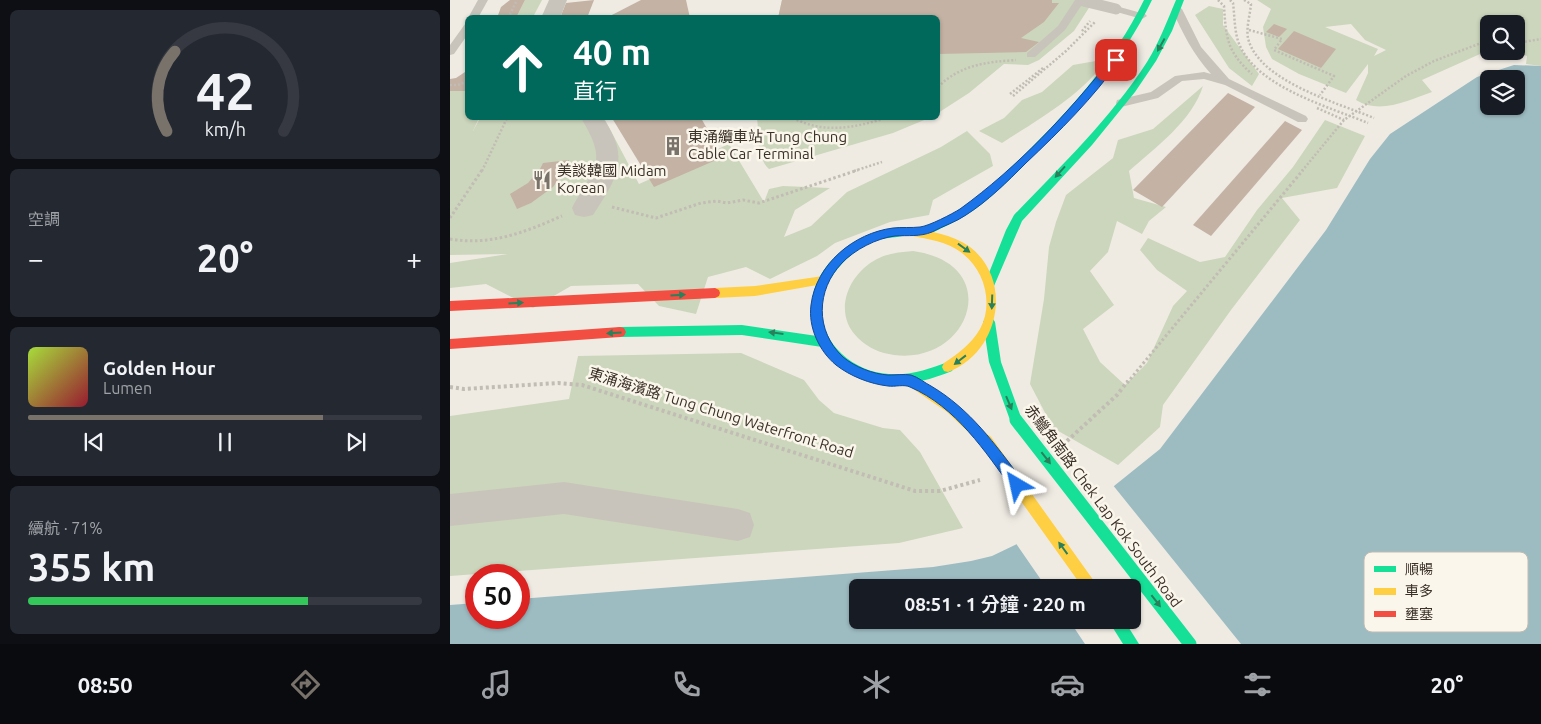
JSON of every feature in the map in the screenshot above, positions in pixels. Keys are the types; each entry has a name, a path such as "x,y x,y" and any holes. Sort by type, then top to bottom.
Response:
{"main road":[{"path":"923,232 961,213 990,192 1051,134 1108,71 1128,42 1148,0"},
{"path":"990,283 1011,230 1018,218 1121,103 1155,56 1179,4"},
{"path":"893,232 923,232 953,240 976,258 990,283 993,302 990,322 980,340 966,356 952,366 926,377 910,380 887,380 863,375 840,361 824,342 818,328 816,311 818,295 824,280 840,258 865,241 893,232"},
{"path":"450,306 755,291 824,280"},
{"name":"赤鱲角南路 Chek Lap Kok South Road","path":"990,322 995,362 1016,420 1190,644"},
{"path":"450,344 672,330 743,330 783,334 806,341 824,342"},
{"path":"910,380 942,399 986,441 1085,579"},
{"path":"1121,629 1132,644"}],"street":[{"path":"551,15 558,0"},
{"path":"584,208 602,182 608,157 605,135 594,120"},
{"path":"450,510 564,498 738,525"}],"lane":[{"path":"475,15 483,0"},
{"path":"1031,55 1062,28 1081,0 1142,16"},
{"path":"1179,4 1183,24 1203,58 1215,72 1228,83 1278,113 1302,119"},
{"path":"450,52 465,30"},
{"path":"1121,103 1154,95 1180,78 1188,76 1204,76 1228,83"}],"path":[{"path":"510,15 517,0"},
{"path":"1218,0 1224,6 1224,32 1229,48 1242,66 1255,77"},
{"path":"1230,0 1237,36 1242,50 1254,66 1268,78 1289,89 1368,123"},
{"path":"1244,0 1251,4 1248,38 1252,50 1260,61 1277,74 1374,118"},
{"path":"1249,30 1282,39 1274,50 1334,76 1320,95"},
{"path":"1525,41 1541,39"},
{"path":"1065,442 1117,395 1344,120 1386,88 1413,72 1434,61 1480,43"},
{"path":"940,84 946,77 971,65 1019,59 1031,55"},
{"path":"450,85 465,82"},
{"path":"1290,96 1344,120"},
{"path":"450,218 466,199 493,153 506,120"},
{"path":"796,120 804,124 826,129 868,124 880,120"},
{"path":"450,239 475,243 500,240 584,208 616,207 634,210 656,218 688,209 701,203 717,201 727,203 742,200 759,203 882,162"},
{"name":"東涌海濱路 Tung Chung Waterfront Road","path":"450,387 464,389 558,383 582,385 915,491 936,493 949,491 986,478"}],"green space":[{"path":"525,0 542,0 534,15 518,15"},
{"path":"782,0 1094,0 1074,31 1039,60 1028,65 1004,64 969,93 940,112 940,15 779,15"},
{"path":"1257,0 1541,0 1541,66 1526,64 1525,15 1480,15 1480,54 1422,80 1432,92 1394,105 1375,106 1356,100 1368,73 1368,64 1346,93 1299,74 1272,59 1266,47 1263,27 1271,9","holes":["1351,24 1365,40 1386,50 1374,56 1378,49 1325,27"]},
{"path":"1209,6 1223,9 1223,25 1259,74 1252,86 1229,68 1195,15"},
{"path":"1107,59 1097,72 1072,96 1045,116 1002,143 979,131 1004,118 1022,100 1042,92 1073,65"},
{"path":"1203,86 1191,111 1182,122 1129,171 1134,198 1166,207 1149,221 1142,234 1117,221 1108,252 1090,271 1114,305 1083,329 1100,362 1125,385 1147,363 1173,306 1187,291 1157,270 1140,250 1148,238 1200,262 1225,257 1257,210 1293,167 1325,120 1365,136 1337,188 1282,198 1300,220 1231,310 1163,405 1160,427 1118,465 1053,428 1030,384 1044,299 1049,247 1066,195 1113,158 1118,140 1153,129"},
{"path":"450,91 465,91 465,120 478,120 473,131 479,120 605,120 639,184 729,144 764,202 769,189 783,186 830,188 795,210 784,237 811,226 847,192 941,147 967,131 990,154 993,166 933,200 929,215 890,222 835,243 817,256 770,279 746,267 708,277 696,314 659,306 638,284 571,286 533,308 486,284 450,288 450,263 508,254 450,255"},
{"path":"757,120 924,120 893,133 769,169 762,159"},
{"path":"913,251 942,260 960,274 968,292 967,312 958,330 942,345 920,354 894,355 884,353 866,345 850,328 845,306 847,295 851,284 858,274 877,259 899,252"},
{"path":"741,353 804,380 819,400 834,413 883,428 900,430 920,452 963,528 899,543 530,570 530,564 465,564 465,575 450,576 450,416 569,399 578,356"}],"water":[{"path":"1514,65 1541,66 1541,644 450,644 450,605 465,604 465,629 530,629 530,598 933,567 992,556 1017,544 1114,486 1160,449 1326,230 1370,159 1390,134 1480,76 1480,115 1525,115 1525,70 1499,70"}],"pier":[{"path":"1112,484 1241,644 1085,644 1075,629 1141,629 1141,579 1040,579 1015,542"}],"building":[{"path":"510,0 525,0 518,15 498,15 501,7"},
{"path":"594,0 588,15 561,15 566,3"},
{"path":"641,0 686,0 689,15 612,15"},
{"path":"782,0 1052,0 1052,3 1059,3 1044,22 1021,38 1039,42 1026,52 940,54 940,15 779,15"},
{"path":"1274,24 1287,29 1279,37 1266,32"},
{"path":"1294,31 1336,49 1321,68 1278,49"},
{"path":"465,72 465,91 450,91 450,79 456,78"},
{"path":"1228,93 1255,107 1162,207 1133,190"},
{"name":"東涌纜車站 Tung Chung Cable Car Terminal","path":"613,120 702,120 723,157 654,187"},
{"path":"1285,121 1302,130 1211,236 1193,225"},
{"path":"569,160 566,169 553,187 531,203 517,209 510,194 528,183 543,163"}],"traffic: fast":[{"path":"923,232 956,217 978,202 1061,123 1095,86 1110,66 1137,23 1148,0"},
{"path":"990,283 1011,230 1018,218 1088,143 1132,90 1151,61 1167,31 1180,0"},
{"path":"908,231 874,237 864,241 844,255 827,274 821,286 817,297 817,322 825,342 837,358 852,369 870,376 889,380 909,379 929,375 948,367"},
{"path":"989,322 995,362 1016,420"},
{"path":"620,332 742,330 824,342"},
{"path":"1016,420 1190,644"},
{"path":"1121,629 1132,644"}],"traffic: slow":[{"path":"908,231 953,242 970,253 982,268 988,281 992,307 984,331 978,342 959,360 948,367"},
{"path":"715,293 755,291 823,280"},
{"path":"910,380 951,408 986,441"},
{"path":"986,441 1085,579"}],"traffic: jam":[{"path":"450,306 715,293"},
{"path":"450,344 620,332"}],"place":[{"name":"東涌纜車站 Tung Chung Cable Car Terminal","path":"673,146"},
{"name":"美談韓國 Midam Korean","path":"542,180"}],"route":[{"path":"1017,485 986,441 942,399 910,380 887,380 863,375 840,361 824,342 818,328 816,311 818,295 824,280 838,260 852,248 865,241 893,232 923,232 961,213 990,192 1051,134 1116,60"}]}
